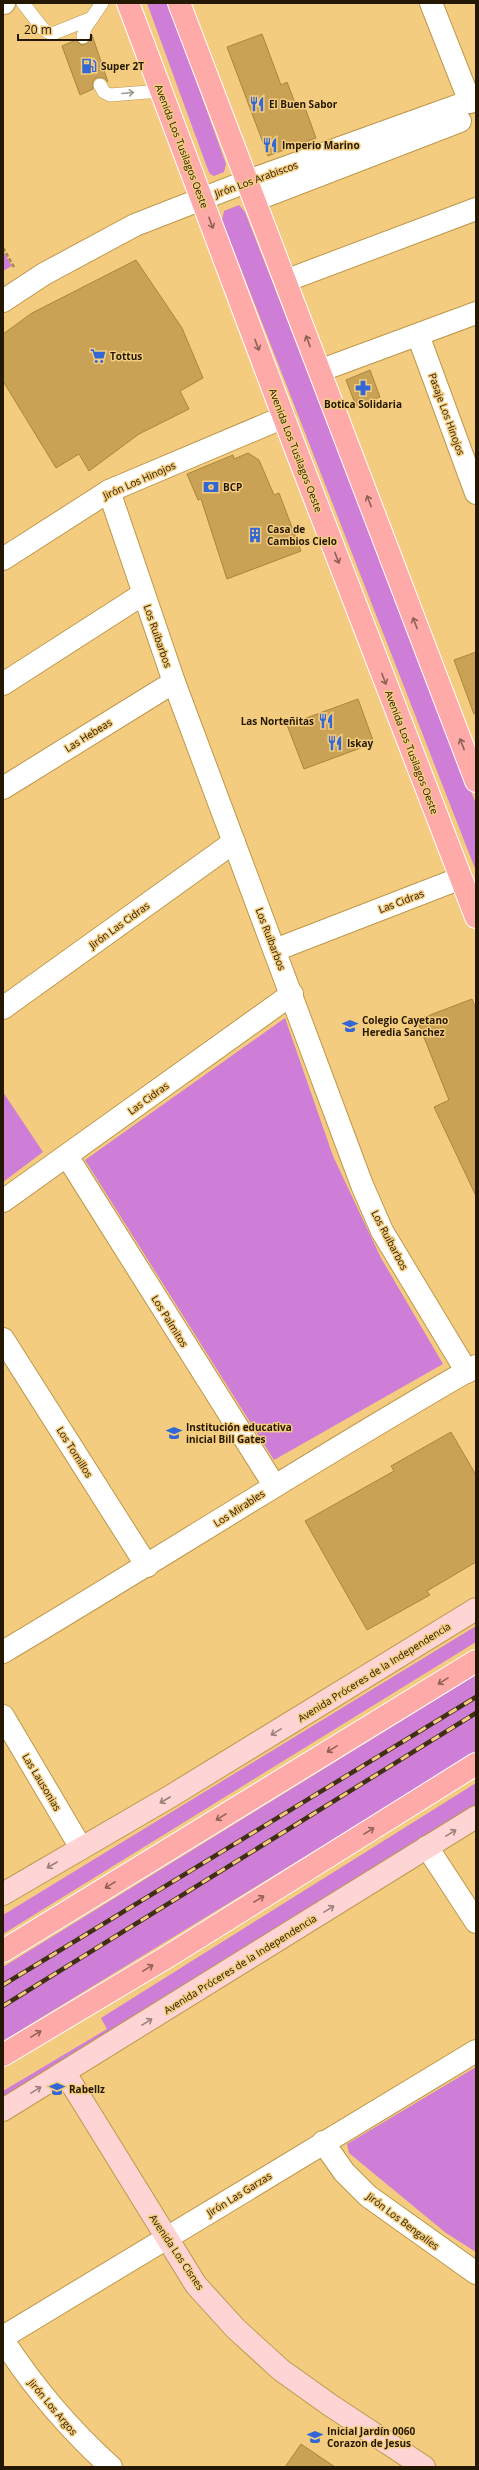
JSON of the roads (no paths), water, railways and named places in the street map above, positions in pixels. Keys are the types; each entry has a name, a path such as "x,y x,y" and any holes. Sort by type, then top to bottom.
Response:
{"main road":[{"name":"Avenida Los Tusilagos Oeste","path":"128,3 284,417 476,917"},
{"path":"179,3 476,781"},
{"name":"Avenida Próceres de la Independencia","path":"3,1894 476,1610"},
{"path":"3,1951 476,1661"},
{"path":"3,2055 167,1957 476,1764"},
{"name":"Avenida Próceres de la Independencia","path":"3,2110 476,1817"},
{"name":"Avenida Los Cisnes","path":"65,2073 166,2239 196,2284 236,2329 281,2370 424,2467"}],"street":[{"path":"432,3 474,105"},
{"name":"Jirón Los Arabiscos","path":"3,301 44,274 135,225 203,199 251,191 474,105"},
{"path":"285,281 476,209"},
{"path":"319,371 476,313"},
{"name":"Pasaje Los Hinojos","path":"418,335 476,493"},
{"name":"Jirón Los Hinojos","path":"3,559 109,491 284,417"},
{"name":"Los Ruibarbos","path":"109,491 174,682 357,1170 382,1231 471,1369"},
{"path":"3,684 143,594"},
{"name":"Las Hebeas","path":"3,788 174,682"},
{"name":"Jirón Las Cidras","path":"3,1008 234,842"},
{"name":"Las Cidras","path":"275,950 461,878"},
{"name":"Las Cidras","path":"3,1201 292,994"},
{"name":"Los Palmitos","path":"67,1156 274,1485"},
{"name":"Los Tomillos","path":"3,1338 148,1566"},
{"name":"Los Mirables","path":"3,1652 148,1566 274,1485 471,1369"},
{"name":"Las Lausonias","path":"3,1716 81,1848"},
{"path":"427,1848 476,1922"},
{"name":"Jirón Las Garzas","path":"3,2339 323,2142 476,2051"},
{"name":"Jirón Los Bengalíes","path":"323,2142 344,2172 368,2196 476,2273"},
{"name":"Jirón Los Argos","path":"3,2339 22,2370 56,2413 111,2467"}],"lane":[{"path":"23,3 43,29 52,34 92,18"},
{"path":"83,37 85,28 102,3"},
{"path":"100,85 104,92 110,95 161,91"}],"railway":[{"path":"3,1985 476,1697"},
{"path":"3,2006 476,1713"}],"place":[{"name":"Super 2T","path":"89,66"},
{"name":"El Buen Sabor","path":"257,104"},
{"name":"Imperio Marino","path":"270,145"},
{"name":"Tottus","path":"98,356"},
{"name":"Botica Solidaria","path":"363,388"},
{"name":"BCP","path":"211,487"},
{"name":"Casa de Cambios Cielo","path":"255,535"},
{"name":"Las Norteñitas","path":"326,721"},
{"name":"Iskay","path":"335,743"},
{"name":"Colegio Cayetano Heredia Sanchez","path":"350,1026"},
{"name":"Institución educativa inicial Bill Gates","path":"174,1433"},
{"name":"Rabellz","path":"57,2089"},
{"name":"Inicial Jardín 0060 Corazon de Jesus","path":"315,2437"}]}
